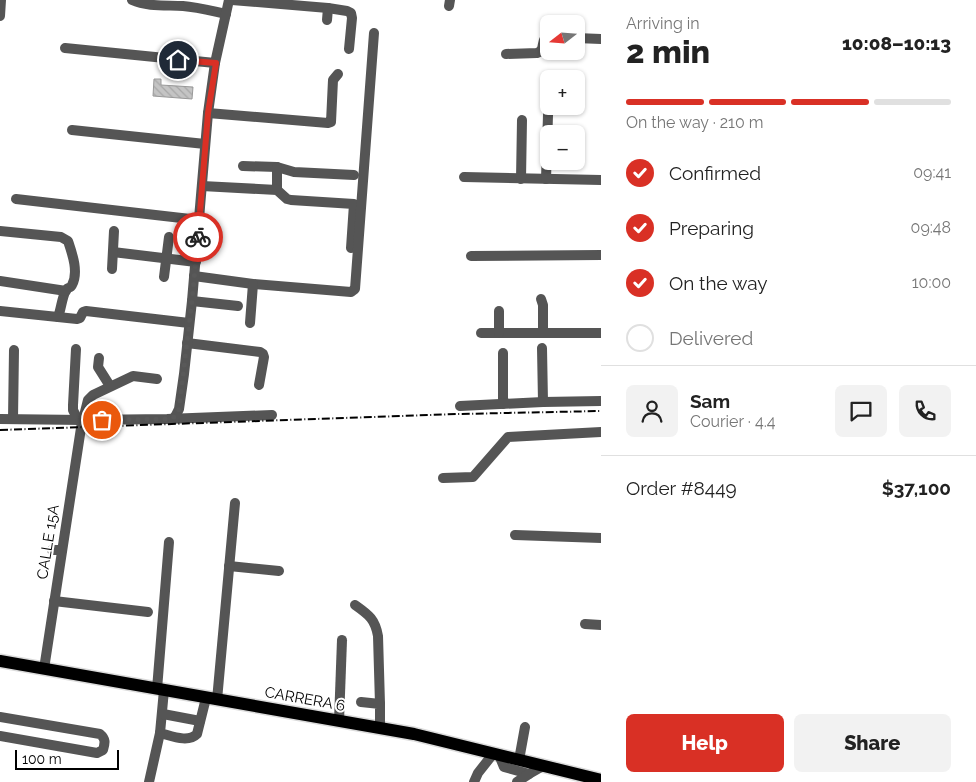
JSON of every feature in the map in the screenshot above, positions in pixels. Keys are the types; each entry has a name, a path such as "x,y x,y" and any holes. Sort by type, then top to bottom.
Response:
{"main road":[{"name":"CARRERA 6","path":"0,662 414,734 598,781"}],"street":[{"path":"0,16 1,0"},
{"path":"132,0 144,4 184,6 226,14"},
{"path":"172,419 179,409 192,301 199,220 205,186 206,144 216,63 226,14 231,0 347,11 351,13 352,18 349,49"},
{"path":"327,20 328,8"},
{"path":"194,276 253,284 351,292 355,289 374,32"},
{"path":"585,38 601,39"},
{"path":"65,48 216,63"},
{"path":"506,54 540,52"},
{"path":"211,114 328,123 331,122 333,80 338,74"},
{"path":"546,179 548,115"},
{"path":"521,179 522,120"},
{"path":"72,130 206,144"},
{"path":"242,166 276,167 294,172 354,175"},
{"path":"276,167 277,190"},
{"path":"464,178 601,180"},
{"path":"205,186 277,190 287,200 354,204 351,248"},
{"path":"16,199 199,220"},
{"path":"0,231 61,238 68,241 72,252 74,276 72,285 66,291 58,317"},
{"path":"112,269 114,232"},
{"path":"164,277 169,237"},
{"path":"113,252 196,262"},
{"path":"471,256 601,255"},
{"path":"0,281 66,291"},
{"path":"250,323 253,284"},
{"path":"541,299 543,305 543,333"},
{"path":"192,301 238,306"},
{"path":"0,311 79,319 83,312 86,311 189,323"},
{"path":"499,311 499,333"},
{"path":"481,333 601,333"},
{"path":"187,343 260,352 264,357 259,386"},
{"path":"542,348 543,402"},
{"path":"76,349 72,406 73,410 82,417"},
{"path":"13,419 14,350"},
{"path":"503,404 504,353"},
{"path":"99,358 98,366 110,386"},
{"path":"82,417 88,400 93,395 110,386 134,376 157,379"},
{"path":"460,406 601,401"},
{"path":"0,419 82,417 172,419 272,415"},
{"name":"CALLE 15A","path":"44,669 54,601 57,550 82,417"},
{"path":"443,478 473,477 508,436 601,432"},
{"path":"160,733 187,739 193,738 197,734 200,721 212,699 229,566 234,504"},
{"path":"515,535 601,538"},
{"path":"149,782 163,714 161,690 169,542"},
{"path":"229,566 279,571"},
{"path":"54,601 148,612"},
{"path":"355,605 371,617 376,626 378,636 380,728"},
{"path":"584,624 601,625"},
{"path":"339,721 342,640"},
{"path":"361,702 380,704"},
{"path":"163,714 200,721"},
{"path":"0,717 100,734 104,738 105,744 103,750 97,753 0,736"},
{"path":"519,760 525,726"},
{"path":"474,782 478,773 496,754 504,767 529,774"},
{"path":"517,782 543,766"}],"building":[{"path":"154,79 161,79 161,85 193,87 192,99 153,96"}],"railway":[{"path":"0,430 458,414 601,411"}],"way so far":[{"path":"102,420 172,419 176,415 179,409 186,358 198,237"}],"route":[{"path":"178,60 216,63 208,113 198,237"}]}
